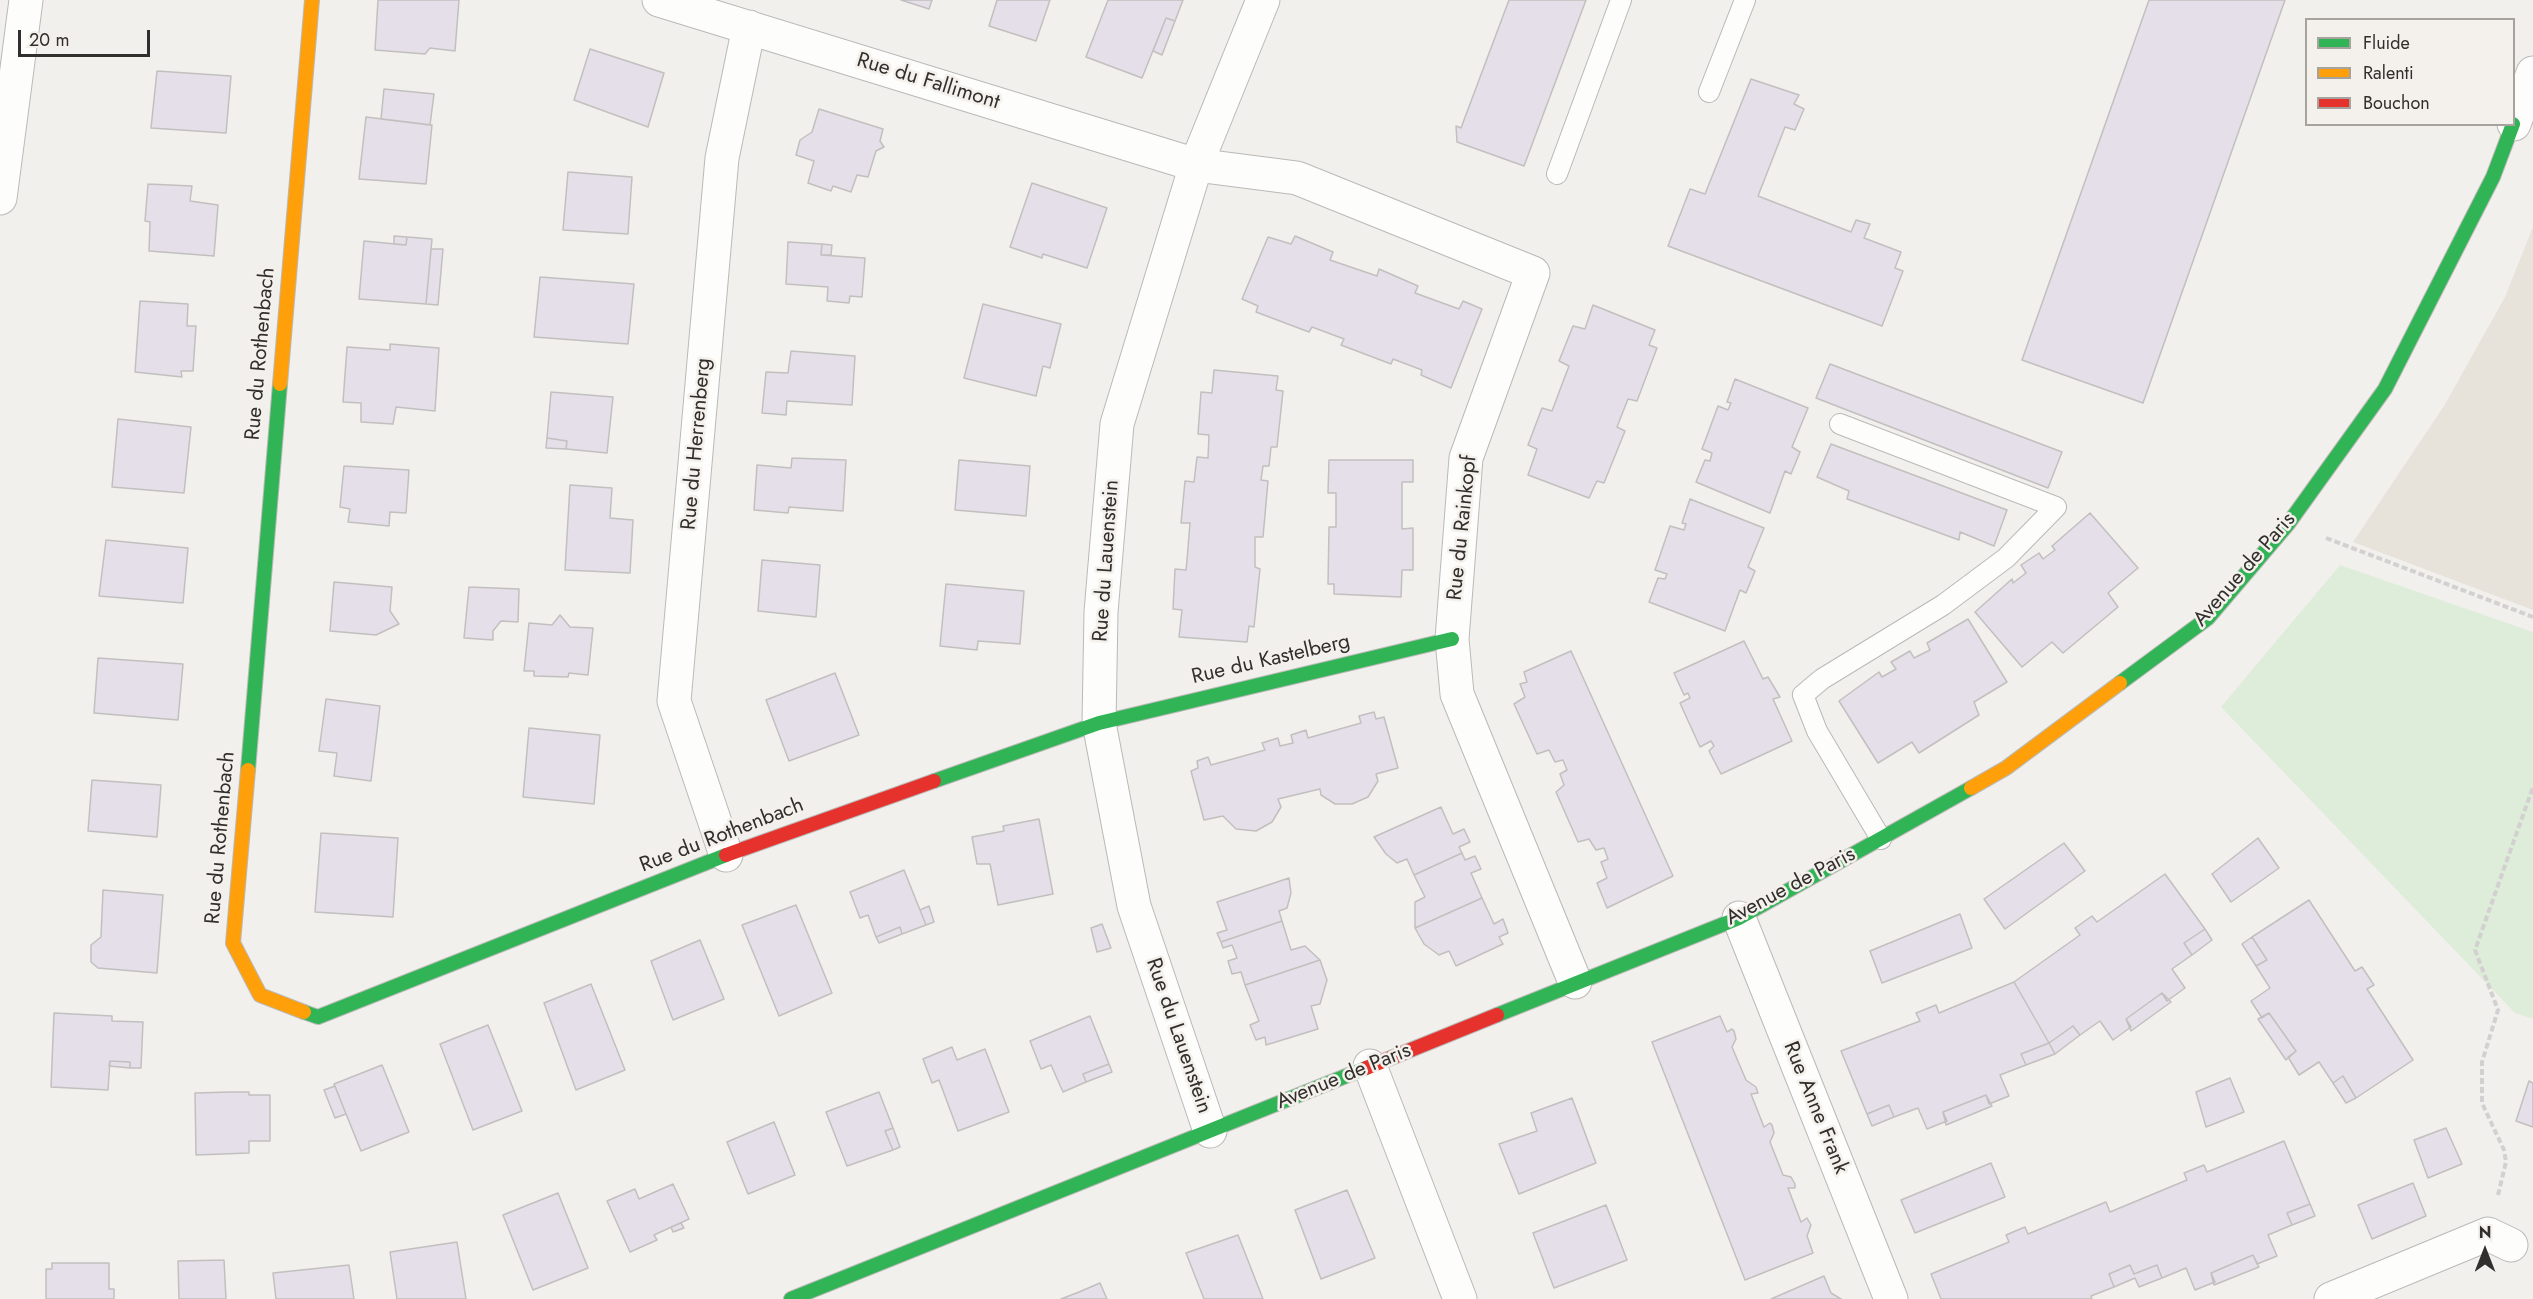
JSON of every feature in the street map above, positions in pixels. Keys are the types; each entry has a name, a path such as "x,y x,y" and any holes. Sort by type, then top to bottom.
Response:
{"street":[{"path":"0,198 26,0"},
{"name":"Rue du Rothenbach","path":"312,0 233,943 260,995 318,1017 726,855 1099,723"},
{"name":"Rue du Fallimont","path":"659,0 1196,165"},
{"name":"Rue du Lauenstein","path":"1210,1131 1134,906 1099,723 1101,612 1117,424 1196,165 1263,0"},
{"name":"Rue du Herrenberg","path":"726,855 674,701 722,158 749,27"},
{"name":"Avenue de Paris","path":"2515,119 2533,73"},
{"name":"Avenue de Paris","path":"791,1299 1739,918 2006,768 2208,618 2288,524 2385,389 2493,177 2512,126"},
{"name":"Rue du Rainkopf","path":"1196,165 1297,178 1533,273 1466,458 1452,639 1457,694 1575,982"},
{"name":"Rue du Kastelberg","path":"1099,723 1452,639"},
{"name":"Rue Anne Frank","path":"1739,918 1892,1299"},
{"path":"1370,1066 1460,1299"},
{"path":"2337,1298 2499,1239"}],"lane":[{"path":"1557,174 1621,0"},
{"path":"1709,92 1744,0"},
{"path":"1840,424 2056,507 2006,558 1943,605 1822,679 1803,695 1817,731 1881,839"}],"path":[{"path":"2288,524 2533,617"},
{"path":"2499,1239 2506,1162 2504,1150 2482,1103 2482,1062 2498,1010 2475,950 2533,787"}],"shaded area":[{"path":"2533,227 2533,610 2353,542 2444,406 2505,297"}],"green space":[{"path":"2340,565 2533,632 2533,1019 2515,1013 2221,707"}],"building":[{"path":"378,0 459,0 455,51 430,48 425,54 375,50"},
{"path":"901,0 932,0 929,9"},
{"path":"997,0 1050,0 1036,41 989,26"},
{"path":"1108,0 1183,0 1175,21 1166,18 1142,78 1086,57"},
{"path":"1509,0 1586,0 1524,166 1457,142 1456,126 1461,128"},
{"path":"2149,0 2285,0 2143,403 2022,360"},
{"path":"1166,18 1175,21 1162,55 1153,51"},
{"path":"590,49 664,73 648,127 574,100"},
{"path":"157,71 231,76 226,133 151,128"},
{"path":"1751,79 1799,95 1794,104 1804,109 1795,130 1785,127 1758,196 1851,232 1856,220 1870,224 1864,238 1901,252 1895,268 1903,271 1882,326 1668,246 1690,189 1705,194"},
{"path":"384,89 434,94 430,125 381,119"},
{"path":"819,109 883,129 880,141 884,147 876,151 868,177 857,175 851,192 833,186 831,191 808,183 814,161 796,155 800,140 812,132"},
{"path":"366,117 432,125 426,184 359,179"},
{"path":"568,172 632,177 628,234 563,230"},
{"path":"1032,183 1107,208 1087,268 1043,254 1042,258 1010,247"},
{"path":"148,184 192,186 190,201 218,205 214,256 149,251 150,222 145,221"},
{"path":"394,236 407,237 406,245 394,244"},
{"path":"1295,236 1333,252 1330,260 1377,276 1379,269 1418,286 1415,293 1459,309 1463,301 1482,309 1451,388 1421,375 1422,370 1393,359 1391,364 1341,345 1344,339 1312,327 1309,332 1256,312 1258,306 1242,299 1268,237 1291,244"},
{"path":"407,237 432,239 426,304 359,299 364,241 406,245"},
{"path":"788,242 822,244 821,255 865,258 862,297 850,296 849,303 827,301 828,287 786,284"},
{"path":"822,244 832,245 831,255 821,255"},
{"path":"431,249 443,249 438,305 426,304"},
{"path":"540,277 634,284 628,344 534,337"},
{"path":"140,301 188,304 187,326 196,326 193,371 181,371 182,377 135,372"},
{"path":"983,304 1061,324 1050,368 1043,366 1036,396 964,378"},
{"path":"1593,305 1655,330 1649,345 1657,348 1637,401 1628,399 1617,427 1625,431 1604,483 1597,481 1589,498 1528,475 1537,449 1528,445 1542,408 1552,411 1569,366 1559,361 1573,326 1585,329"},
{"path":"390,344 439,348 435,411 396,407 393,424 361,422 361,403 343,402 347,347 390,350"},
{"path":"791,351 855,356 852,405 787,401 786,415 762,413 766,372 788,373"},
{"path":"1830,364 2062,452 2048,488 1816,398"},
{"path":"1214,370 1278,376 1276,390 1283,391 1277,447 1271,447 1269,466 1263,466 1261,480 1268,481 1263,537 1255,537 1255,567 1260,569 1254,627 1249,626 1247,642 1179,637 1182,610 1173,609 1175,569 1186,570 1187,560 1190,523 1181,523 1185,481 1194,482 1197,457 1208,458 1209,435 1198,434 1201,392 1212,393"},
{"path":"1735,379 1808,408 1792,447 1800,452 1791,474 1785,471 1770,513 1696,482 1705,460 1710,461 1712,453 1702,449 1718,406 1728,410 1731,403 1727,402"},
{"path":"551,392 613,397 607,453 566,449 567,441 547,438"},
{"path":"118,419 191,427 184,493 112,487"},
{"path":"547,438 567,441 566,449 546,448"},
{"path":"1831,444 2007,510 1994,546 1960,532 1959,540 1847,499 1849,491 1817,477"},
{"path":"792,458 846,460 843,511 789,507 788,513 754,510 757,465 791,468"},
{"path":"959,460 1030,466 1026,516 955,510"},
{"path":"1329,460 1413,460 1413,482 1402,482 1402,529 1413,528 1413,570 1402,570 1401,597 1334,594 1334,584 1328,584 1329,527 1336,527 1336,493 1328,493"},
{"path":"344,466 409,470 406,513 390,512 389,526 348,522 350,509 340,507"},
{"path":"570,485 612,488 610,518 633,520 630,573 565,570"},
{"path":"1690,499 1764,528 1748,567 1755,571 1746,593 1740,590 1725,631 1649,602 1658,578 1665,579 1667,574 1655,570 1670,526 1684,530 1686,524 1682,523"},
{"path":"2090,513 2138,568 2108,593 2118,607 2063,653 2052,642 2022,667 1975,612 2012,579 2013,583 2026,573 2021,565 2039,553 2043,559 2055,550 2052,546"},
{"path":"106,540 188,548 183,603 99,596"},
{"path":"762,560 820,565 816,617 758,611"},
{"path":"334,582 392,587 390,611 399,624 376,635 330,631"},
{"path":"946,584 1024,591 1020,644 978,641 977,650 940,646"},
{"path":"469,587 519,589 518,622 501,621 493,631 493,640 464,638"},
{"path":"560,615 570,627 593,628 588,675 569,673 568,677 534,676 534,671 524,671 529,623 552,625"},
{"path":"1968,619 2007,682 1974,702 1979,715 1919,753 1912,742 1878,763 1839,701 1879,672 1882,677 1896,669 1891,662 1910,651 1914,658 1930,650 1927,643"},
{"path":"1744,641 1763,679 1768,677 1780,697 1773,699 1792,741 1721,774 1709,751 1714,746 1711,741 1700,747 1680,703 1690,698 1688,693 1684,695 1674,673"},
{"path":"1571,651 1673,876 1607,908 1597,883 1607,878 1601,862 1608,859 1604,848 1596,850 1589,839 1578,842 1556,792 1564,785 1560,774 1567,770 1563,760 1555,762 1549,750 1537,754 1514,704 1525,697 1520,684 1527,682 1524,672"},
{"path":"98,658 183,664 178,720 94,713"},
{"path":"835,673 859,735 789,761 766,700"},
{"path":"326,699 380,706 371,781 334,776 337,753 319,751"},
{"path":"1374,712 1376,719 1384,717 1398,768 1376,774 1378,781 1368,797 1352,804 1335,804 1321,795 1320,789 1278,799 1281,807 1272,822 1256,831 1236,829 1223,816 1204,820 1191,771 1198,768 1197,761 1208,757 1211,765 1265,750 1262,743 1278,738 1280,746 1293,743 1291,735 1306,730 1308,738 1361,723 1359,716"},
{"path":"529,728 600,735 594,804 523,797"},
{"path":"92,780 161,785 157,837 88,831"},
{"path":"1441,807 1453,834 1464,829 1470,842 1459,847 1462,853 1414,875 1407,859 1397,863 1386,854 1374,837"},
{"path":"1039,819 1053,894 998,905 990,864 977,864 972,837 1004,831 1003,826"},
{"path":"321,833 398,838 393,917 315,912"},
{"path":"2258,838 2279,868 2231,902 2212,874"},
{"path":"2064,843 2085,871 2005,929 1984,899"},
{"path":"1462,853 1465,860 1475,856 1481,869 1471,873 1482,898 1415,928 1415,902 1425,897 1414,875"},
{"path":"904,870 926,925 902,934 900,927 876,937 868,915 860,918 850,892"},
{"path":"2165,874 2205,929 2184,943 2192,955 2172,969 2185,988 2167,1001 2162,993 2126,1019 2131,1027 2113,1040 2100,1021 2080,1035 2073,1026 2049,1043 2014,982 2080,935 2075,928 2092,916 2097,922"},
{"path":"1289,878 1291,893 1287,908 1279,911 1282,921 1221,942 1217,933 1227,930 1217,902"},
{"path":"103,890 163,895 157,973 98,968 91,962 91,945 101,937"},
{"path":"1482,898 1494,924 1503,919 1508,933 1499,937 1503,944 1456,966 1449,951 1439,955 1424,944 1415,928"},
{"path":"2309,900 2355,971 2362,967 2374,985 2367,989 2413,1060 2356,1098 2343,1076 2333,1083 2319,1062 2299,1075 2288,1057 2296,1051 2269,1013 2262,1018 2251,1001 2270,988 2256,966 2267,960 2252,937"},
{"path":"796,905 832,993 779,1016 742,925"},
{"path":"929,906 934,922 926,925 920,910"},
{"path":"1960,914 1972,948 1882,983 1870,951"},
{"path":"1282,921 1291,950 1305,946 1320,960 1245,985 1241,972 1232,974 1228,961 1237,958 1232,945 1223,948 1221,942"},
{"path":"1102,924 1111,948 1097,952 1091,928"},
{"path":"900,927 902,934 879,943 876,937"},
{"path":"2205,929 2212,940 2192,955 2184,943"},
{"path":"2252,937 2267,960 2256,966 2242,944"},
{"path":"700,940 724,999 673,1020 651,961"},
{"path":"1320,960 1327,980 1320,1004 1311,1006 1318,1029 1266,1045 1265,1037 1256,1040 1250,1025 1259,1021 1245,985"},
{"path":"2014,982 2049,1043 2021,1054 2026,1065 2000,1075 2009,1096 1989,1104 1986,1095 1943,1112 1947,1121 1927,1129 1918,1108 1894,1117 1889,1105 1867,1114 1841,1051 1920,1021 1916,1013 1936,1005 1939,1013"},
{"path":"591,984 625,1070 576,1090 544,1003"},
{"path":"2162,993 2171,1002 2131,1031 2126,1019"},
{"path":"54,1013 112,1016 112,1021 143,1022 141,1068 130,1068 130,1062 110,1061 108,1090 51,1087"},
{"path":"2269,1013 2296,1051 2286,1060 2258,1019"},
{"path":"1090,1016 1109,1064 1083,1074 1086,1082 1063,1092 1051,1065 1041,1069 1030,1041"},
{"path":"1720,1016 1727,1032 1732,1029 1734,1031 1736,1039 1732,1047 1746,1080 1756,1087 1758,1093 1751,1094 1764,1127 1770,1123 1772,1125 1774,1133 1770,1142 1783,1175 1791,1177 1795,1184 1795,1188 1788,1188 1801,1222 1807,1218 1811,1225 1807,1236 1813,1253 1745,1280 1652,1042"},
{"path":"488,1025 522,1111 473,1130 440,1044"},
{"path":"2073,1026 2080,1035 2055,1054 2049,1043"},
{"path":"2049,1043 2055,1054 2026,1065 2021,1054"},
{"path":"952,1047 957,1060 985,1049 1009,1112 958,1131 939,1080 932,1083 923,1059"},
{"path":"110,1061 130,1062 130,1068 109,1066"},
{"path":"1109,1064 1112,1072 1086,1082 1083,1074"},
{"path":"382,1065 409,1132 361,1151 334,1084"},
{"path":"2343,1076 2356,1098 2346,1103 2333,1083"},
{"path":"2230,1078 2244,1112 2206,1127 2196,1092"},
{"path":"2529,1081 2533,1083 2533,1127 2516,1121"},
{"path":"335,1086 346,1114 335,1118 324,1090"},
{"path":"249,1092 249,1095 270,1095 270,1141 249,1141 249,1153 196,1155 195,1093"},
{"path":"879,1092 893,1128 885,1131 893,1150 847,1166 826,1112"},
{"path":"1986,1095 1992,1106 1946,1125 1943,1112"},
{"path":"1572,1098 1596,1163 1519,1194 1499,1144 1537,1131 1531,1113"},
{"path":"1889,1105 1894,1117 1872,1126 1867,1114"},
{"path":"774,1122 795,1175 748,1194 727,1142"},
{"path":"893,1128 900,1147 893,1150 885,1131"},
{"path":"2446,1128 2462,1164 2428,1178 2414,1140"},
{"path":"2284,1141 2310,1204 2287,1213 2292,1225 2268,1235 2277,1256 2257,1264 2253,1255 2211,1273 2215,1282 2195,1290 2186,1268 2162,1278 2157,1265 2134,1274 2130,1265 2109,1274 2114,1287 2091,1296 2092,1299 1941,1299 1931,1274 2009,1242 2006,1235 2025,1227 2028,1234 2106,1202 2110,1212 2187,1180 2184,1173 2204,1165 2207,1172"},
{"path":"1991,1163 2005,1197 1915,1233 1901,1200"},
{"path":"2413,1183 2426,1216 2372,1239 2358,1205"},
{"path":"673,1184 689,1219 654,1235 657,1240 630,1252 607,1201 635,1189 639,1199"},
{"path":"1347,1190 1375,1258 1321,1279 1295,1210"},
{"path":"558,1193 588,1268 533,1290 503,1215"},
{"path":"2310,1204 2315,1216 2292,1225 2287,1213"},
{"path":"1606,1205 1627,1260 1554,1288 1533,1233"},
{"path":"681,1223 684,1228 673,1232 671,1227"},
{"path":"1238,1235 1263,1299 1204,1299 1186,1253"},
{"path":"457,1242 466,1299 397,1299 390,1252"},
{"path":"2253,1255 2259,1267 2214,1285 2211,1273"},
{"path":"224,1260 226,1299 179,1299 178,1261"},
{"path":"52,1263 109,1263 109,1289 114,1289 114,1299 46,1299 46,1269 52,1269"},
{"path":"349,1265 354,1299 276,1299 273,1273"},
{"path":"2130,1265 2134,1274 2157,1265 2162,1278 2139,1287 2135,1278 2114,1287 2109,1274"},
{"path":"1824,1276 1831,1293 1841,1299 1771,1299"},
{"path":"1100,1283 1107,1299 1061,1299 1079,1292"}],"traffic: fast":[{"path":"2120,683 2208,618 2288,524 2385,389 2493,177 2512,126"},
{"path":"248,770 280,384"},
{"path":"934,781 1099,723 1452,639"},
{"path":"1497,1015 1739,918 1971,788"},
{"path":"304,1012 318,1017 726,855"},
{"path":"791,1299 1366,1068"}],"traffic: slow":[{"path":"280,384 312,0"},
{"path":"1971,788 2006,768 2120,683"},
{"path":"248,770 233,943 260,995 304,1012"}],"traffic: jam":[{"path":"726,855 934,781"},
{"path":"1366,1068 1497,1015"}]}
